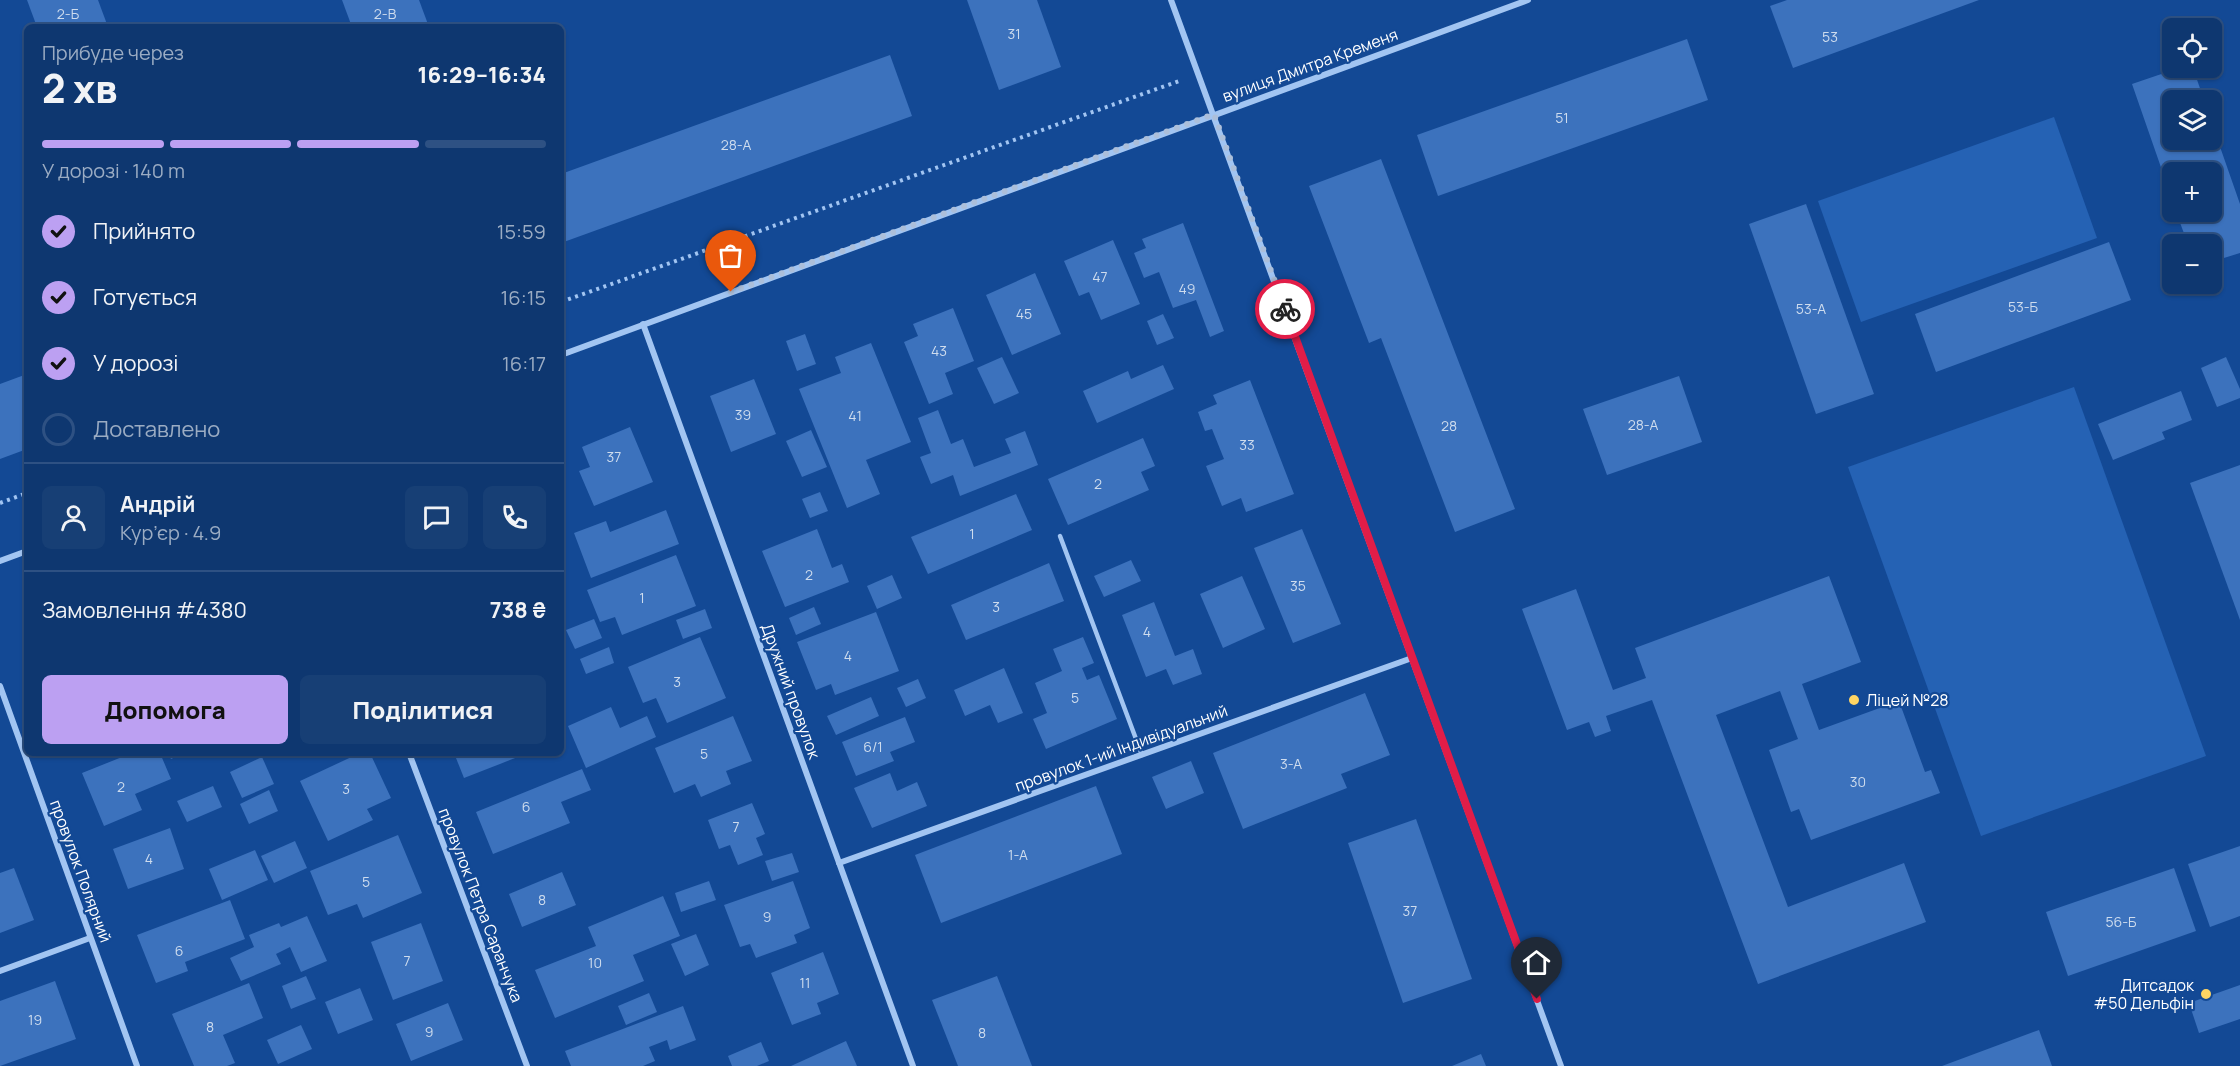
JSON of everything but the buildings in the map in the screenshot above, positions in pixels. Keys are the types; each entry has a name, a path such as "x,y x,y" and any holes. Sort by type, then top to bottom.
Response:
{"street":[{"path":"1171,0 1561,1066"},
{"name":"вулиця Дмитра Кременя","path":"564,354 1528,0"},
{"name":"Дружний провулок","path":"643,324 914,1066"},
{"path":"0,561 24,552"},
{"name":"провулок 1-ий Індивідуальний","path":"840,863 1412,658"},
{"name":"провулок Полярний","path":"0,686 24,753"},
{"name":"провулок Полярний","path":"25,756 137,1066"},
{"name":"провулок Петра Саранчука","path":"411,756 527,1066"},
{"path":"0,970 90,938"}],"lane":[{"path":"1060,536 1142,755"}],"path":[{"path":"564,301 1198,74"},
{"path":"0,503 24,494"}],"shaded area":[{"path":"2054,117 2097,238 1861,322 1818,201"},
{"path":"2074,387 2206,756 1981,836 1848,467"}],"way so far":[{"path":"731,292 1214,114 1285,309"}],"place":[{"name":"Ліцей №28","path":"1854,700"},
{"name":"Дитсадок #50 Дельфін","path":"2206,994"}],"route":[{"path":"1285,309 1537,999"}]}
